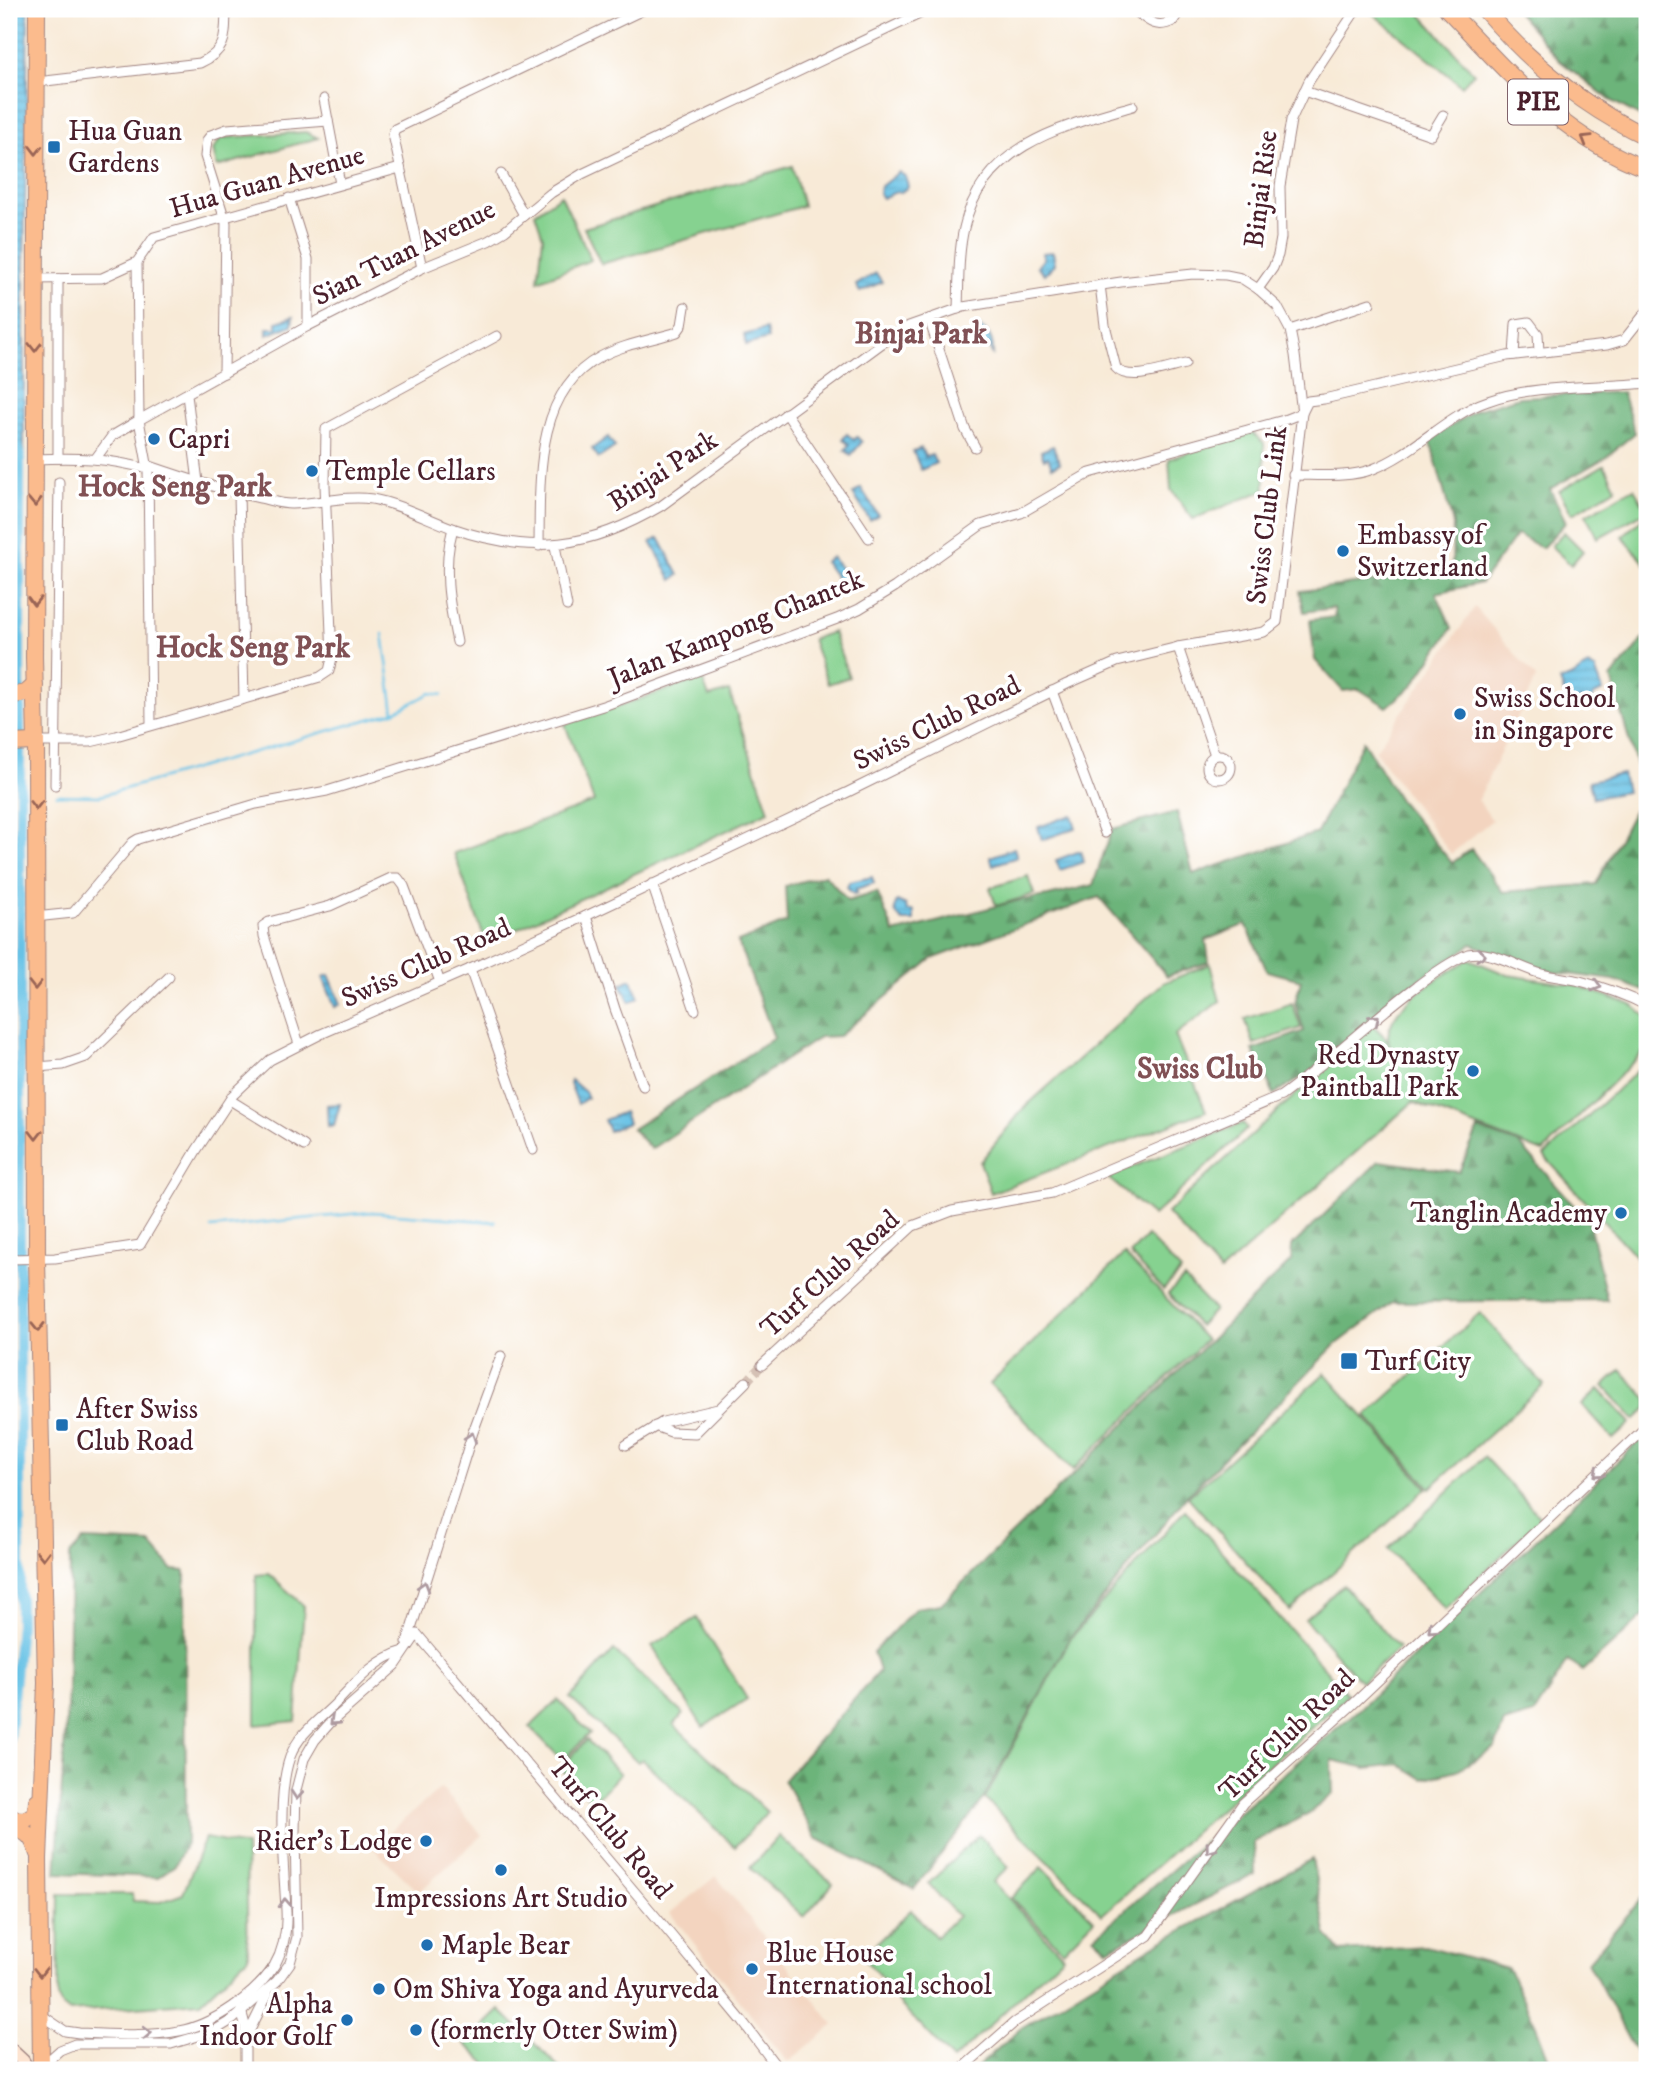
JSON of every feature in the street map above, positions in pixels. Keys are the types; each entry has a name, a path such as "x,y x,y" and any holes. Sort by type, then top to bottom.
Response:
{"highway":[{"path":"37,9 36,1066 32,1259 46,1683 39,1859 43,2070"},
{"name":"PIE","path":"1447,9 1537,102 1565,125 1602,149 1647,169"},
{"name":"PIE","path":"1484,9 1503,31 1555,80 1608,117 1647,137"},
{"path":"9,696 26,693 35,685"},
{"path":"9,743 36,741"},
{"path":"13,1824 36,1813 46,1683"},
{"path":"13,1824 34,1840 39,1859"}],"main road":[{"path":"9,2048 26,2066"}],"street":[{"path":"37,82 200,62 213,57 227,32 226,9"},
{"name":"Hua Guan Avenue","path":"422,268 393,134 398,126 645,9"},
{"name":"Sian Tuan Avenue","path":"96,458 112,436 139,420 308,326 422,268 488,241 505,231 551,193 582,174 930,9"},
{"path":"1133,9 1152,24 1159,26 1173,21 1181,9"},
{"name":"Binjai Rise","path":"1258,289 1273,268 1278,255 1281,238 1280,186 1291,120 1304,91 1356,10"},
{"path":"1304,91 1431,135 1443,116"},
{"path":"324,99 340,184"},
{"path":"958,309 958,270 964,227 988,174 1022,148 1056,129 1133,106"},
{"path":"224,373 224,217 204,148 211,135 228,129 328,121"},
{"name":"Hua Guan Avenue","path":"35,279 102,278 137,262 154,237 400,168"},
{"path":"501,174 524,215"},
{"path":"289,198 307,259 308,326"},
{"path":"137,262 139,420 147,467 151,725"},
{"name":"Binjai Park","path":"35,459 113,460 239,494 289,504 371,499 417,513 453,528 495,539 539,546 555,545 599,536 632,523 685,489 907,327 958,309 1100,285 1193,274 1241,278 1277,306 1290,330 1302,413"},
{"path":"58,279 58,458"},
{"path":"1100,285 1105,325 1116,368 1120,372 1132,375 1185,365"},
{"path":"1290,330 1370,303"},
{"path":"539,546 541,456 558,401 572,379 586,365 602,356 677,332 682,325 685,307"},
{"name":"Jalan Kampong Chantek","path":"35,917 73,913 138,839 256,804 327,791 606,705 859,609 895,587 981,525 1020,513 1090,473 1284,420 1302,413 1308,401 1514,355 1607,345 1624,340 1647,312"},
{"path":"929,319 965,429 975,447"},
{"path":"1514,355 1516,324 1530,322 1538,334 1539,352"},
{"path":"36,741 90,742 320,677 329,671 331,658 326,429 497,337"},
{"path":"1293,475 1349,474 1371,470 1393,460 1468,409 1510,395 1647,383"},
{"path":"187,395 198,482"},
{"path":"786,413 870,538"},
{"name":"Swiss Club Link","path":"1277,622 1302,413"},
{"path":"55,785 59,482"},
{"path":"239,494 244,699"},
{"path":"453,528 448,546 446,573 457,642"},
{"path":"555,545 567,606"},
{"name":"Swiss Club Road","path":"32,1259 140,1245 230,1100 270,1060 299,1044 586,916 848,792 1052,691 1132,657 1178,646 1264,632 1277,622"},
{"path":"1178,646 1215,755"},
{"name":"Swiss Club Road","path":"1052,691 1105,833"},
{"path":"299,1044 264,936 263,926 269,922 330,906 391,878 398,878 404,886 440,982"},
{"path":"652,884 695,1010"},
{"path":"586,916 643,1086"},
{"name":"Turf Club Road","path":"762,1365 913,1226 952,1211 1052,1193 1281,1096 1395,1003 1468,954 1476,952 1544,975 1581,981 1630,997 1647,1006"},
{"path":"470,970 533,1150"},
{"path":"36,1066 63,1065 86,1057 169,977"},
{"path":"230,1100 304,1146"},
{"path":"9,1259 32,1259"},
{"path":"246,2040 270,1989 290,1963 297,1937 296,1790 304,1759 315,1740 396,1665 404,1651 473,1432 501,1356"},
{"path":"656,1426 671,1433 695,1433 746,1381"},
{"path":"626,1445 656,1426 719,1408"},
{"path":"681,1418 699,1427"},
{"name":"Turf Club Road","path":"960,2070 1015,2022 1148,1936 1243,1803 1350,1707 1647,1426"},
{"name":"Turf Club Road","path":"40,2014 65,2031 124,2034 179,2031 195,2026 238,2003 272,1968 284,1937 285,1784 290,1755 308,1728 388,1655 404,1651 417,1634 661,1923 779,2070"},
{"path":"361,1678 370,1688"},
{"path":"43,2070 60,2050 75,2044 172,2044 212,2032 270,1989"},
{"path":"238,2003 246,2040 245,2070"}],"shaded area":[{"name":"Swiss School in Singapore","path":"1475,607 1536,678 1478,800 1492,820 1451,854 1375,751"},
{"path":"441,1788 482,1835 419,1892 372,1847"},
{"name":"Blue House International school","path":"716,1876 834,2025 788,2062 670,1913"}],"green space":[{"path":"1367,9 1416,9 1474,73 1462,86"},
{"path":"1515,9 1647,9 1647,120 1610,100 1559,60"},
{"path":"306,132 318,138 217,167 213,150 221,138"},
{"path":"792,166 803,206 601,264 584,228"},
{"path":"561,195 591,260 538,281 543,237 535,213"},
{"path":"1622,392 1635,433 1605,458 1550,489 1566,522 1542,548 1517,534 1481,583 1436,593 1452,628 1413,685 1387,707 1359,689 1343,691 1315,660 1310,620 1335,617 1334,608 1304,612 1300,591 1452,571 1453,524 1430,440 1476,410 1519,397"},
{"path":"1251,432 1264,443 1265,490 1193,519 1171,490 1169,459"},
{"path":"1604,465 1616,488 1572,514 1559,491"},
{"path":"1634,488 1647,511 1598,538 1586,515"},
{"path":"1647,515 1647,566 1622,536"},
{"path":"1564,532 1583,551 1571,565 1551,546"},
{"path":"833,632 849,677 828,684 812,639"},
{"path":"1647,635 1647,992 1614,980 1538,970 1472,944 1407,988 1307,1074 1274,1094 1253,1050 1304,1031 1295,1003 1301,980 1267,971 1246,924 1206,940 1209,962 1167,976 1099,897 932,959 839,1036 820,1037 651,1149 632,1129 774,1038 738,942 787,922 785,886 825,875 848,901 877,892 894,933 1016,901 1093,885 1112,829 1177,812 1193,874 1317,833 1363,741 1399,800 1452,863 1471,849 1503,892 1596,884 1644,791 1611,678"},
{"path":"702,678 709,697 729,691 769,811 486,943 454,853 594,802 565,724"},
{"path":"1028,876 1034,894 996,906 990,888"},
{"path":"1469,959 1508,975 1575,985 1632,1005 1647,1017 1647,1048 1543,1152 1413,1102 1220,1272 1167,1213 1372,1024 1386,1038 1395,1057 1388,1037 1398,1012 1420,991"},
{"path":"1210,964 1220,1001 1175,1035 1206,1111 991,1193 980,1162 1024,1108 1163,983"},
{"path":"1292,1003 1301,1028 1254,1044 1245,1019"},
{"name":"Tanglin Academy","path":"1647,1062 1647,1269 1544,1156"},
{"path":"1243,1123 1247,1129 1153,1216 1107,1177"},
{"path":"1478,1129 1520,1144 1589,1223 1607,1300 1393,1302 1333,1347 1187,1496 1070,1638 983,1800 914,1889 816,1838 784,1780 879,1671 873,1652 916,1608 941,1604 1291,1261 1292,1246 1379,1161 1459,1172"},
{"path":"1147,1236 1181,1271 1163,1290 1130,1254"},
{"path":"1124,1254 1206,1340 1073,1470 990,1384"},
{"path":"1184,1278 1214,1310 1199,1326 1168,1294"},
{"path":"1480,1313 1544,1385 1430,1488 1366,1416"},
{"path":"1621,1370 1647,1399 1647,1408 1635,1420 1604,1386"},
{"path":"1325,1373 1427,1488 1290,1611 1188,1497"},
{"path":"1599,1389 1631,1423 1613,1439 1582,1405"},
{"path":"1647,1433 1647,1613 1583,1671 1568,1661 1534,1714 1504,1723 1495,1748 1457,1770 1423,1779 1399,1764 1367,1768 1332,1760 1333,1794 1309,1813 1254,1842 1255,1874 1108,1949 1094,1937 1358,1710"},
{"path":"1484,1457 1541,1518 1445,1609 1388,1549"},
{"path":"1185,1510 1348,1695 1102,1915 985,1799 1070,1639"},
{"path":"84,1540 150,1543 173,1570 185,1571 186,1844 175,1865 158,1877 56,1873 68,1692 70,1555"},
{"path":"269,1574 304,1606 296,1721 256,1725 256,1575"},
{"path":"1343,1585 1399,1648 1361,1682 1305,1619"},
{"path":"697,1618 747,1699 703,1727 652,1646"},
{"path":"614,1650 683,1714 674,1725 767,1812 735,1847 642,1759 638,1762 570,1698"},
{"path":"558,1700 590,1733 563,1761 530,1727"},
{"path":"587,1740 620,1774 593,1802 560,1768"},
{"path":"979,1835 1009,1867 993,1882 1063,1956 953,2060 884,1987 887,1983 862,1957 911,1910 936,1937 958,1916 928,1884"},
{"path":"779,1836 833,1884 804,1917 750,1868"},
{"path":"205,1838 246,1846 248,1957 201,2002 70,2012 62,2006 58,1999 59,1894 132,1894 133,1901 161,1902 183,1894"},
{"path":"1312,1859 1326,1933 1340,1951 1426,1946 1508,1968 1536,2026 1553,2070 974,2070 1021,2028 1153,1946"},
{"path":"1042,1867 1094,1920 1063,1951 1011,1898"},
{"path":"1647,1892 1647,2070 1645,2070 1588,1962"},
{"path":"500,2010 562,2070 493,2070 465,2044"}],"water":[{"path":"11,9 28,9 24,467 9,466"},
{"path":"899,172 906,177 908,187 900,193 882,198 879,194 880,187"},
{"path":"1053,252 1055,264 1045,274 1037,266 1044,259 1043,253"},
{"path":"876,273 882,282 860,292 856,285"},
{"path":"293,317 292,325 267,335 267,328 277,328 277,322"},
{"path":"976,326 985,330 990,337 993,356 989,346 977,337"},
{"path":"766,329 768,339 746,345 744,335"},
{"path":"847,434 862,442 851,455 845,450 849,445 843,439"},
{"path":"608,437 615,447 599,458 592,449"},
{"path":"1053,446 1060,463 1052,467 1048,457 1044,459 1041,451"},
{"path":"921,448 925,457 932,455 936,463 921,470 913,451"},
{"path":"861,488 878,515 870,520 853,494"},
{"path":"659,538 679,575 672,580 651,542"},
{"path":"832,557 852,584 845,590 825,562"},
{"path":"1588,666 1595,669 1603,691 1594,695 1589,706 1581,699 1568,704 1560,681"},
{"path":"1622,774 1626,792 1593,798 1589,781"},
{"path":"1072,815 1076,828 1042,840 1038,827"},
{"path":"1014,848 1017,857 993,865 990,857"},
{"path":"1080,851 1084,862 1060,870 1056,860"},
{"path":"872,877 874,883 856,889 857,893 853,894 847,888 849,882"},
{"path":"897,901 906,905 907,911 914,911 914,921 903,921 899,917 895,910"},
{"path":"329,975 341,1004 335,1007 323,977"},
{"path":"631,979 639,997 630,1002 621,984"},
{"path":"571,1080 586,1093 587,1098 578,1104 570,1083"},
{"path":"340,1104 334,1125 328,1126 327,1105"},
{"path":"624,1112 628,1123 609,1131 604,1120"}],"waterway":[{"path":"9,1739 20,1625 20,453"},
{"path":"383,634 394,712"},
{"path":"57,795 100,796 394,712 431,693 442,695"},
{"path":"211,1228 372,1212 495,1222"}],"tunnel":[{"path":"746,1382 762,1365"}],"place":[{"name":"Hua Guan Gardens","path":"54,147"},
{"name":"Capri","path":"154,439"},
{"name":"Temple Cellars","path":"312,471"},
{"name":"Embassy of Switzerland","path":"1343,551"},
{"name":"Swiss School in Singapore","path":"1460,714"},
{"name":"Red Dynasty Paintball Park","path":"1473,1071"},
{"name":"Tanglin Academy","path":"1621,1213"},
{"name":"Turf City","path":"1349,1361"},
{"name":"After Swiss Club Road","path":"62,1425"},
{"name":"Rider's Lodge","path":"426,1841"},
{"name":"Impressions Art Studio","path":"501,1870"},
{"name":"Maple Bear","path":"427,1945"},
{"name":"Blue House International school","path":"752,1969"},
{"name":"Om Shiva Yoga and Ayurveda","path":"379,1989"},
{"name":"Alpha Indoor Golf","path":"347,2020"},
{"name":"(formerly Otter Swim)","path":"416,2030"}],"district":[{"name":"Binjai Park","path":"921,334"},
{"name":"Hock Seng Park","path":"175,487"},
{"name":"Hock Seng Park","path":"253,648"},
{"name":"Swiss Club","path":"1200,1069"}]}
